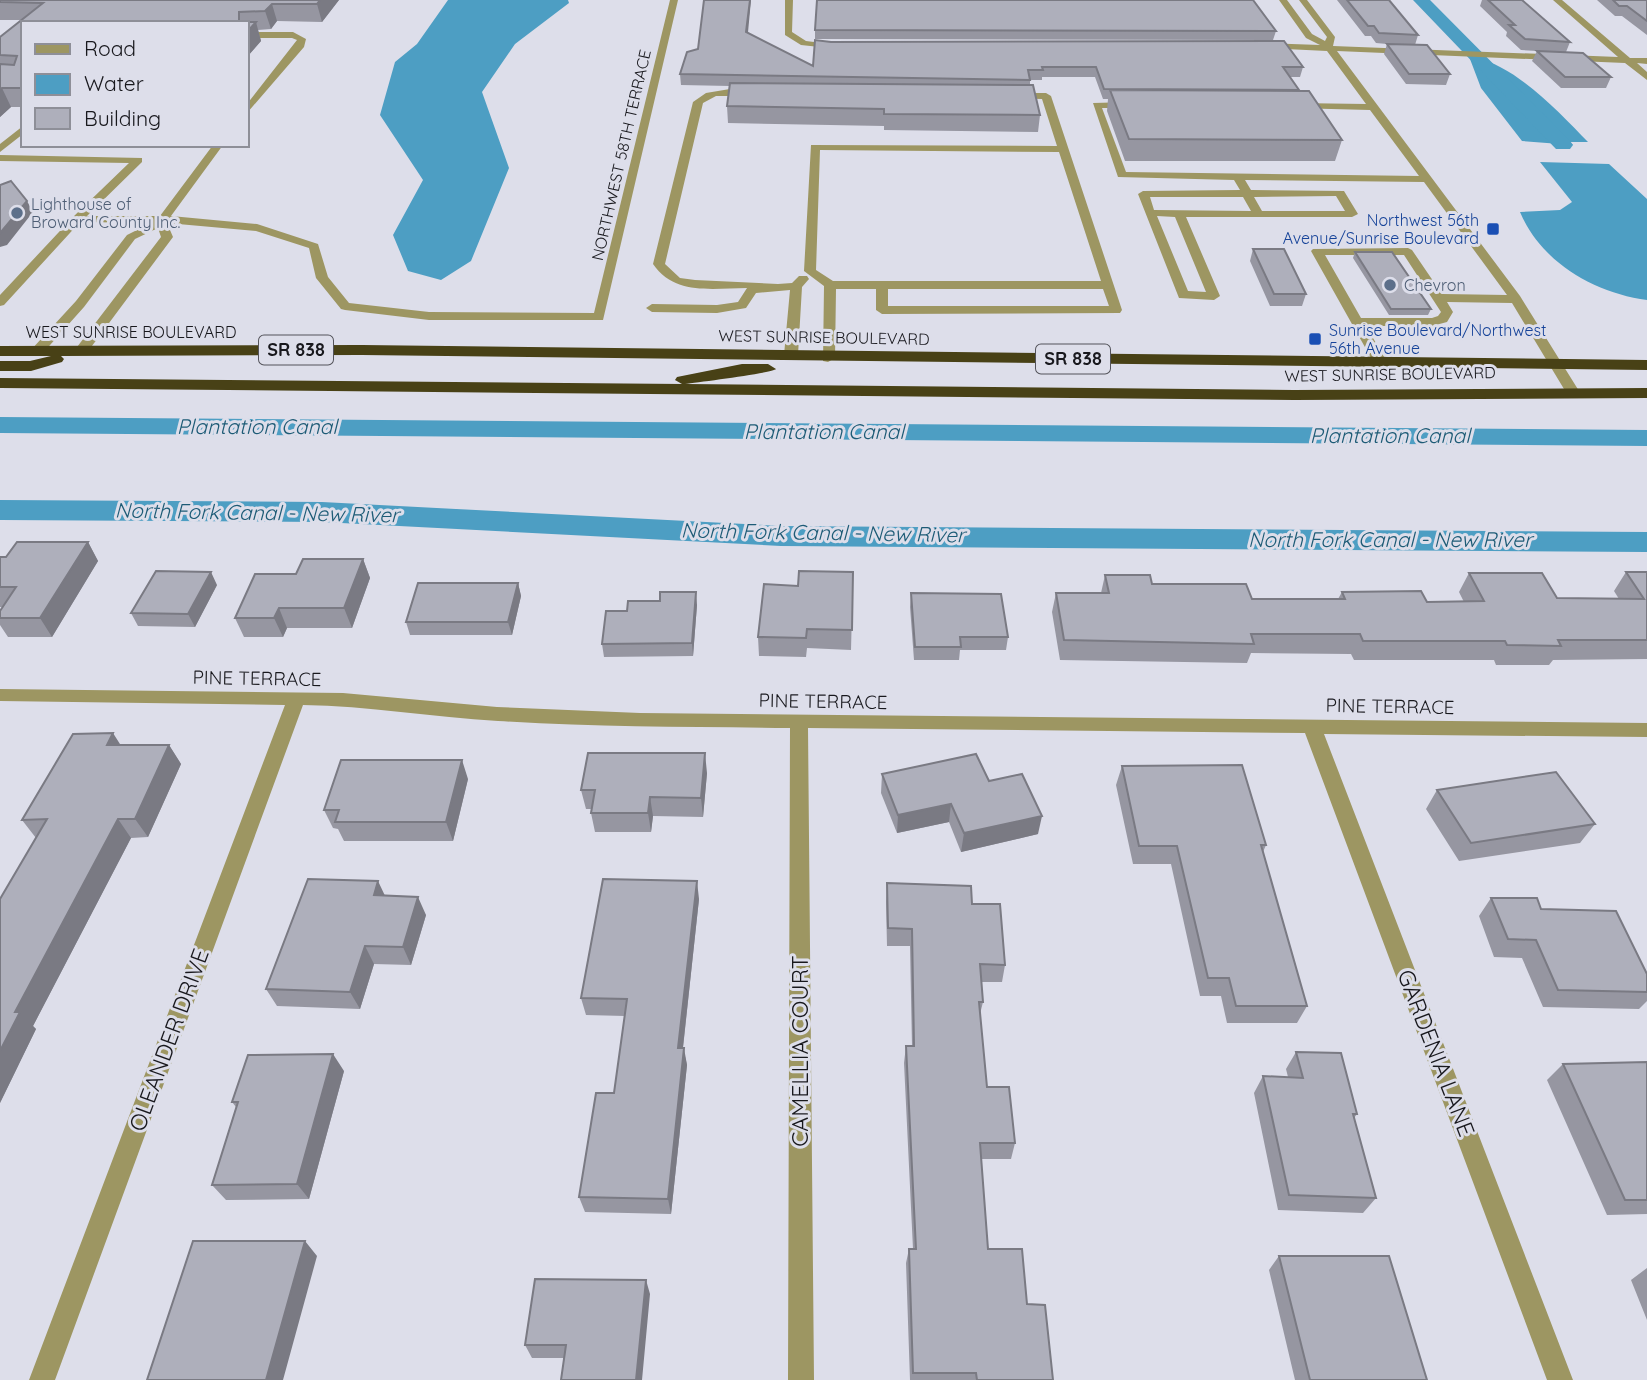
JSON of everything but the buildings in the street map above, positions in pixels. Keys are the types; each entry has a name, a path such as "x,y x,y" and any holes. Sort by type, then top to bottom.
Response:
{"highway":[{"name":"WEST SUNRISE BOULEVARD","path":"0,351 362,350 790,355 828,358 1647,365"},
{"path":"67,383 114,362 306,363 362,350"},
{"path":"0,366 31,366 81,352"},
{"path":"636,389 742,369 795,369 828,358"},
{"name":"WEST SUNRISE BOULEVARD","path":"0,383 1280,394 1572,391 1647,393"}],"street":[{"name":"NORTHWEST 58TH TERRACE","path":"161,222 198,220 283,232 314,246 321,278 345,306 429,316 599,317 674,0"},
{"path":"789,0 788,33 804,43 845,47"},
{"path":"1283,0 1309,36 1328,46 1516,299 1572,391"},
{"path":"1303,0 1331,37 1328,46"},
{"path":"1557,0 1647,77"},
{"path":"248,35 293,35 303,39 301,45 248,109"},
{"path":"1256,46 1328,46 1647,61"},
{"path":"760,93 704,95 698,102 659,264 666,275 683,283 744,282 796,286"},
{"path":"882,285 882,310 1116,310 1046,96 1006,96"},
{"path":"1150,105 1096,105 1122,175 1425,179"},
{"path":"1286,106 1371,107"},
{"path":"0,129 21,129"},
{"path":"0,149 21,130"},
{"path":"37,351 80,304 131,237 161,222 217,147"},
{"path":"790,355 796,286 810,271 815,147 1064,149"},
{"path":"0,158 138,159 77,219 0,302"},
{"path":"1237,175 1258,214"},
{"path":"1150,214 1179,213 1352,214 1340,193 1143,194 1150,214 1183,295 1214,296 1179,213"},
{"path":"77,219 161,222"},
{"path":"81,352 167,237 161,222"},
{"path":"1358,322 1432,322 1443,319 1447,312 1440,298 1408,251 1317,251 1380,362"},
{"path":"810,271 830,285 1108,285"},
{"path":"828,358 830,285"},
{"path":"652,309 717,309 742,305 752,290 773,286"},
{"path":"1440,298 1516,299"},
{"name":"PINE TERRACE","path":"0,695 393,702 547,717 1647,730"},
{"name":"OLEANDER DRIVE","path":"42,1380 296,699"},
{"name":"CAMELLIA COURT","path":"799,722 801,1380"},
{"name":"GARDENIA LANE","path":"1312,727 1560,1380"}],"water":[{"path":"448,0 568,0 569,3 515,44 482,92 509,168 471,261 441,280 408,271 393,235 423,180 380,115 395,62 417,44"},
{"path":"1476,58 1506,70 1522,80 1588,142 1570,142 1573,145 1522,141 1481,88 1470,59"},
{"path":"1540,162 1609,164 1647,199 1647,300 1627,296 1589,282 1555,260 1541,246 1520,212 1560,210 1572,202"}],"waterway":[{"path":"1421,0 1563,145"},
{"name":"Plantation Canal","path":"0,425 1647,438"},
{"name":"North Fork Canal - New River","path":"0,510 322,512 781,536 1647,542"}],"place":[{"name":"Lighthouse of Broward County Inc.","path":"17,213"},
{"name":"Northwest 56th Avenue/Sunrise Boulevard","path":"1493,229"},
{"name":"Chevron","path":"1390,285"},
{"name":"Sunrise Boulevard/Northwest 56th Avenue","path":"1315,339"}]}
